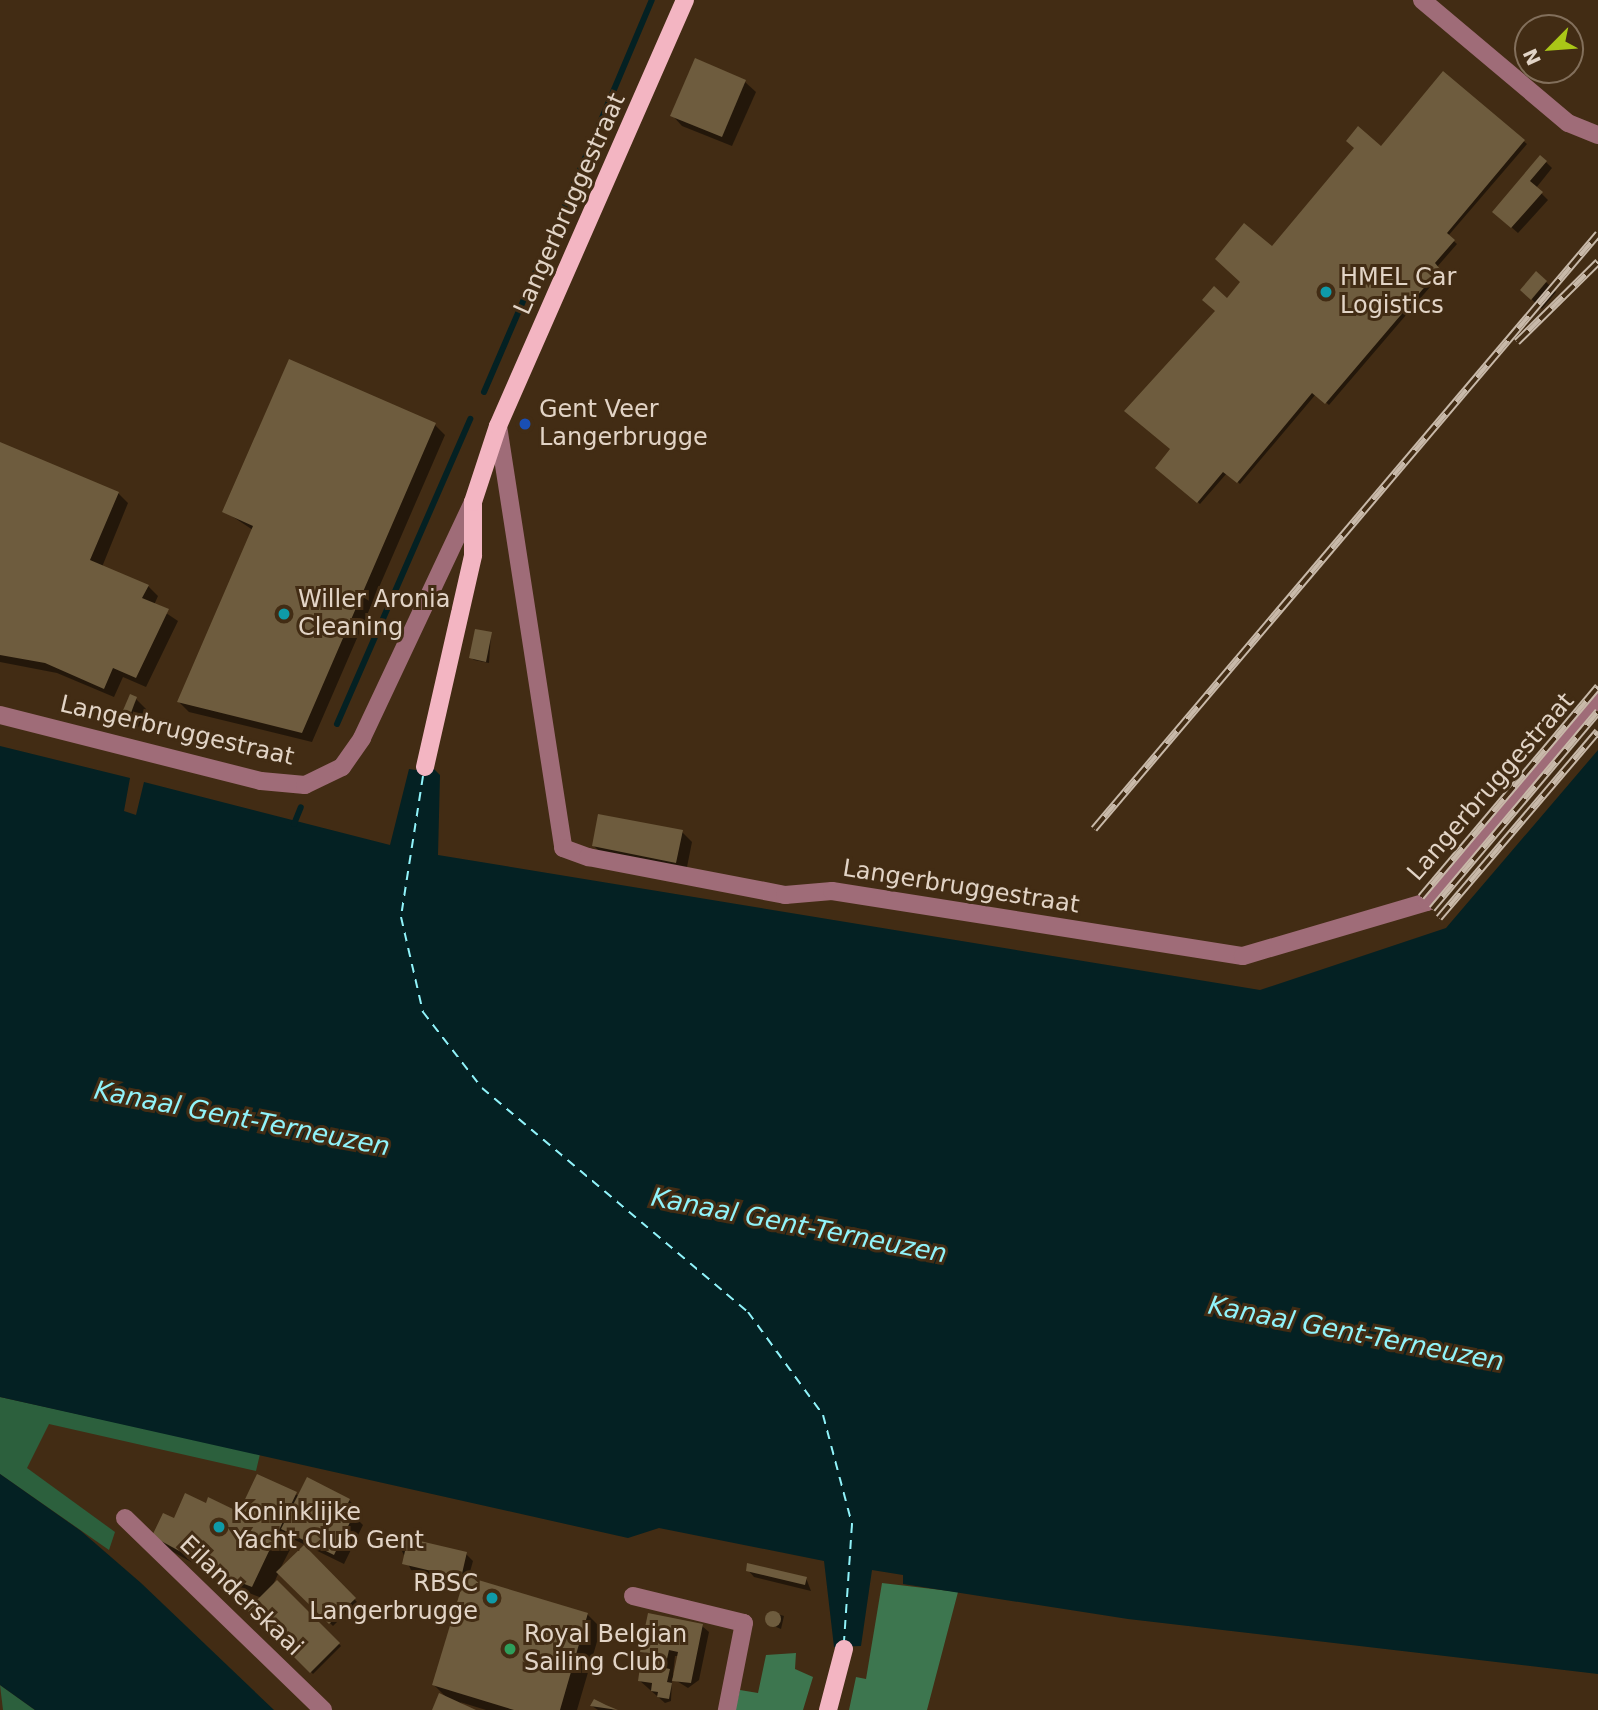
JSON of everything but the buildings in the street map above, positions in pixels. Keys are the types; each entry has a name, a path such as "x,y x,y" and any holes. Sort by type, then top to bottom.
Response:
{"main road":[{"name":"Langerbruggestraat","path":"472,502 498,426 685,0"},
{"path":"425,767 473,555 472,502"},
{"path":"828,1710 844,1649"}],"street":[{"path":"1422,0 1568,123 1598,135"},
{"name":"Langerbruggestraat","path":"498,426 563,848 588,857 785,895 832,891 1243,956 1427,902 1598,700"},
{"name":"Langerbruggestraat","path":"0,715 261,780 305,785 342,767 362,738 472,502"},
{"name":"Eilanderskaai","path":"125,1518 323,1710"},
{"path":"633,1596 744,1623 727,1710"}],"green space":[{"path":"0,1397 260,1454 256,1471 49,1424 27,1468 115,1532 109,1550 0,1474"},
{"path":"882,1583 958,1592 927,1710 849,1710 856,1677 866,1679"},
{"path":"796,1653 795,1669 813,1677 803,1710 735,1710 740,1690 758,1693 766,1655"},
{"path":"0,1685 35,1710 3,1710"}],"water":[{"name":"Kanaal Gent-Terneuzen","path":"0,746 130,778 124,811 136,815 144,782 390,845 409,769 416,770 417,766 434,769 440,775 438,855 1260,990 1446,928 1598,750 1598,1674 1128,1619 903,1584 903,1575 872,1570 861,1646 834,1647 824,1561 659,1528 628,1538 0,1397"},
{"path":"0,1474 81,1531 141,1583 274,1710 35,1710 0,1685"}],"waterway":[{"path":"561,215 652,0"},
{"path":"484,392 537,269"},
{"path":"337,724 470,419"},
{"path":"294,824 301,807"}],"ferry route":[{"path":"423,776 401,917 423,1012 482,1088 748,1312 823,1415 852,1524 844,1641"}],"railway":[{"path":"1094,829 1598,234"},
{"path":"1517,342 1598,262"},
{"path":"1421,897 1598,687"},
{"path":"1432,909 1598,712"},
{"path":"1439,918 1598,731"}],"place":[{"name":"HMEL Car Logistics","path":"1326,292"},
{"name":"Gent Veer Langerbrugge","path":"525,424"},
{"name":"Willer Aronia Cleaning","path":"284,614"},
{"name":"Koninklijke Yacht Club Gent","path":"219,1527"},
{"name":"RBSC Langerbrugge","path":"492,1598"},
{"name":"Royal Belgian Sailing Club","path":"510,1649"}]}
